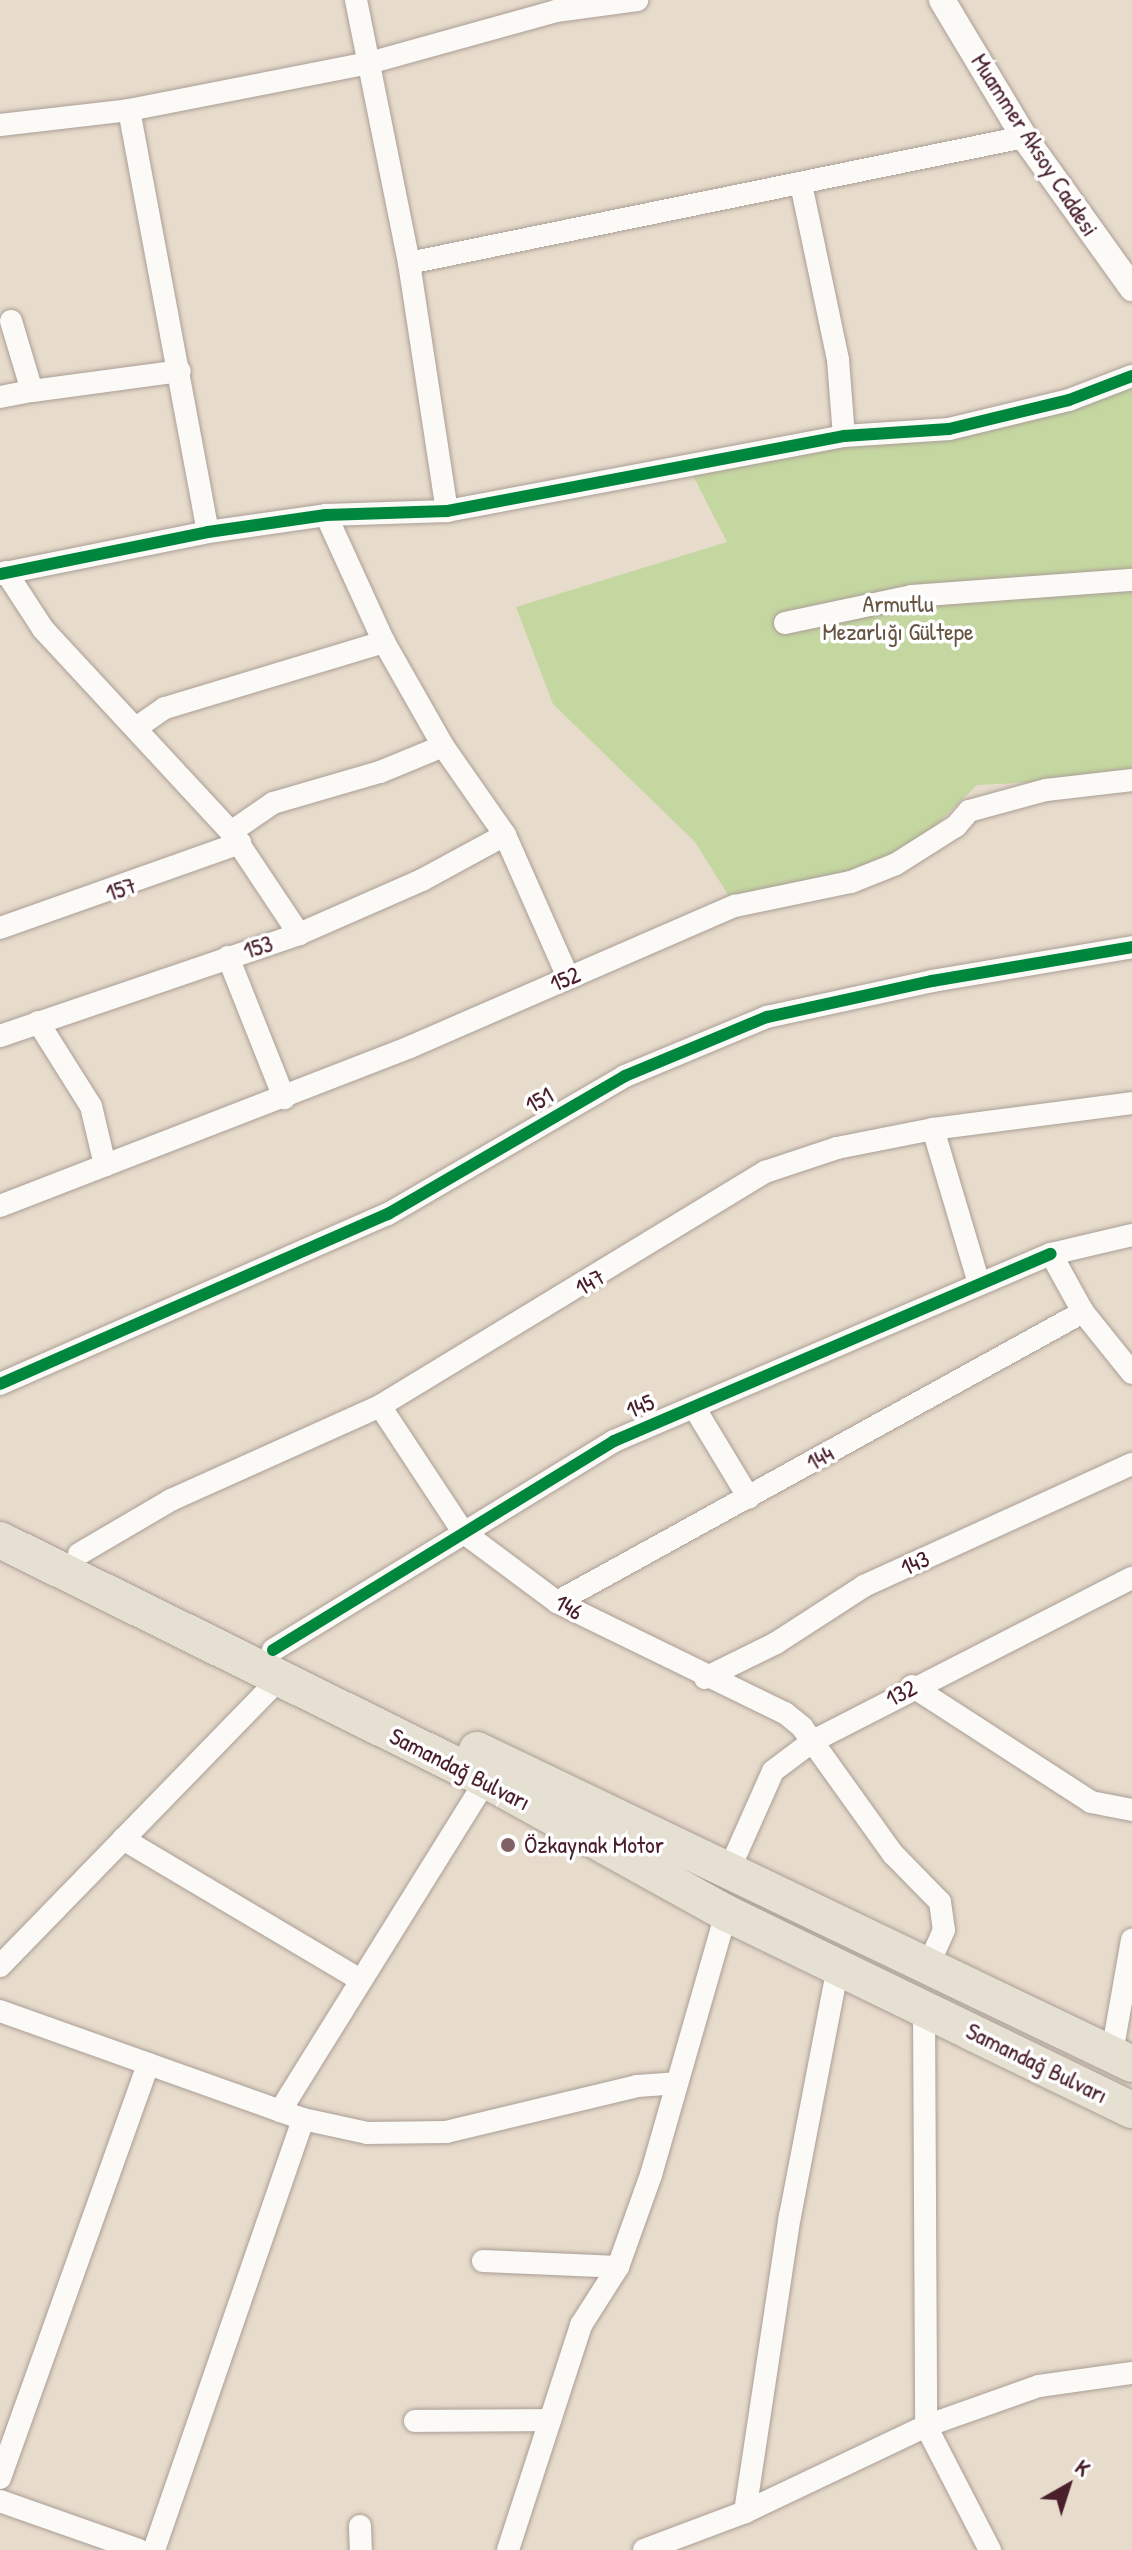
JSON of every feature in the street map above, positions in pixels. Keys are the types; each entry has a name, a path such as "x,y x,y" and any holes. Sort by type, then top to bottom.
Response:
{"highway":[{"name":"Samandağ Bulvarı","path":"0,1515 79,1554 726,1913 1132,2110"},
{"name":"Samandağ Bulvarı","path":"0,1540 729,1870 1122,2058"}],"street":[{"path":"356,0 409,263 447,511"},
{"path":"0,125 129,110 369,63 555,6 637,0"},
{"name":"Muammer Aksoy Caddesi","path":"942,0 1024,137 1132,288"},
{"path":"129,110 208,532"},
{"path":"409,263 1024,137"},
{"path":"801,184 838,360 844,436"},
{"path":"11,321 32,391"},
{"path":"0,397 180,371"},
{"path":"299,934 236,838 43,629 3,573 208,532 326,515 447,511 844,436 949,429 1069,400 1132,376"},
{"path":"326,515 384,642 443,746 505,835 568,977"},
{"path":"785,623 912,596 1132,580"},
{"path":"136,728 165,708 384,642"},
{"name":"157","path":"0,928 236,838 287,798 380,772 443,746"},
{"name":"152","path":"0,1206 284,1098 735,906 851,882 896,864 956,826 969,811 1046,790 1132,780"},
{"name":"153","path":"0,1036 299,934 422,880 505,835"},
{"name":"151","path":"0,1384 388,1214 625,1076 767,1017 932,981 1132,947"},
{"path":"228,957 284,1098"},
{"path":"38,1022 91,1106 105,1165"},
{"name":"147","path":"79,1554 171,1500 380,1406 765,1172 837,1148 933,1129 1132,1103"},
{"path":"933,1129 979,1283"},
{"name":"145","path":"0,1966 123,1839 276,1664 463,1532 614,1441 1051,1254 1132,1235"},
{"path":"1051,1254 1083,1312 1132,1373"},
{"name":"144","path":"557,1602 1083,1312"},
{"name":"146","path":"380,1406 463,1532 557,1602 705,1678 785,1713 813,1741 893,1854 940,1902 944,1930 928,1966"},
{"path":"694,1407 749,1498"},
{"name":"143","path":"705,1678 776,1643 864,1586 1132,1464"},
{"name":"132","path":"729,1870 773,1771 813,1741 912,1686 1132,1578"},
{"path":"912,1686 1091,1802 1132,1810"},
{"path":"280,2111 359,1979 486,1780"},
{"path":"123,1839 359,1979"},
{"path":"508,2550 581,2325 618,2267 726,1913"},
{"path":"1122,2058 1132,1940"},
{"path":"745,2512 790,2216 838,1967"},
{"path":"924,2008 926,2426 990,2550"},
{"path":"0,2011 303,2119 367,2133 446,2132 637,2086 676,2083"},
{"path":"0,2478 148,2064"},
{"path":"154,2550 303,2119"},
{"path":"483,2261 618,2267"},
{"path":"644,2550 745,2512 926,2426 1039,2386 1132,2373"},
{"path":"415,2421 550,2420"},
{"path":"0,2501 139,2550"},
{"path":"360,2526 361,2550"}],"green space":[{"name":"Armutlu Mezarlığı Gültepe","path":"1132,376 1132,777 977,785 896,864 735,906 695,842 553,704 516,607 727,542 688,466 949,429"}],"cycle path":[{"path":"0,574 208,532 326,515 447,511 844,436 949,429 1069,400 1132,376"},
{"path":"0,1384 388,1214 625,1076 767,1017 932,981 1132,947"},
{"path":"273,1650 614,1441 1051,1254"}],"place":[{"name":"Özkaynak Motor","path":"508,1845"}]}
